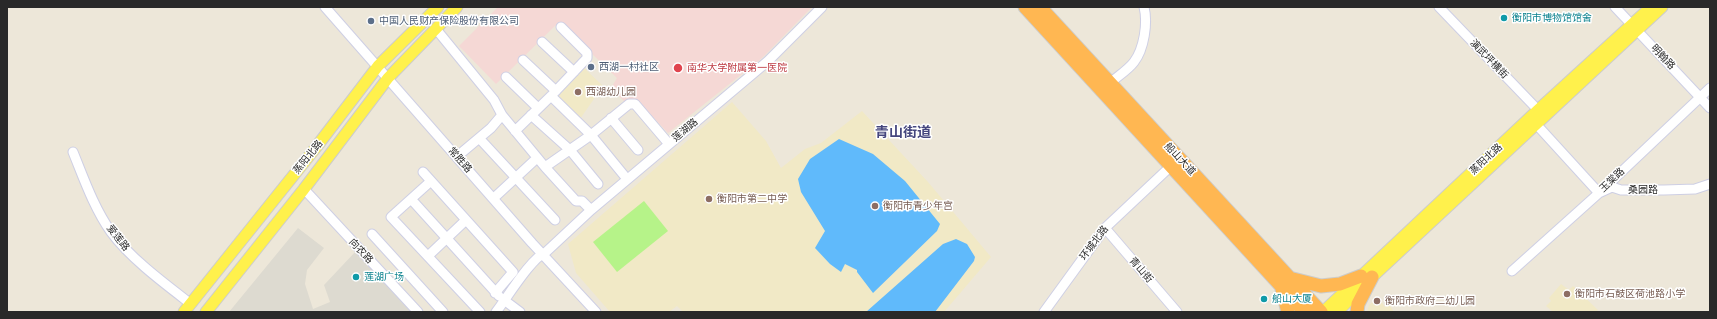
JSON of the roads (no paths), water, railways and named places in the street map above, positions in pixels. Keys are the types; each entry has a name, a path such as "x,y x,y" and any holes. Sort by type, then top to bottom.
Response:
{"highway":[{"name":"船山大道","path":"1025,7 1171,166 1286,283 1322,312"},
{"name":"船山大道","path":"1040,7 1110,83 1286,283 1305,312"},
{"path":"1288,312 1286,283 1321,286 1340,284 1366,277"},
{"path":"1357,312 1366,277"}],"main road":[{"name":"蒸阳北路","path":"188,308 380,65 438,7"},
{"name":"蒸阳北路","path":"206,312 304,189 390,76 457,7"},
{"name":"蒸阳北路","path":"1322,312 1366,277 1536,124 1636,26 1651,7"},
{"name":"蒸阳北路","path":"1337,312 1366,277 1538,110 1636,26 1662,7"}],"street":[{"name":"常胜路","path":"325,7 380,65 460,154 544,254 601,312"},
{"name":"常胜路","path":"331,7 380,65"},
{"name":"莲湖路","path":"502,312 506,302 527,270 591,210 768,60 822,7"},
{"path":"1110,83 1134,62 1144,40 1146,13 1144,7"},
{"name":"演武坪横街","path":"1439,7 1538,110"},
{"name":"明翰路","path":"1615,7 1636,26"},
{"name":"明翰路","path":"1620,7 1710,104"},
{"path":"515,131 587,58 587,54 560,27"},
{"path":"436,29 490,95 502,115 537,158 576,202 582,201 591,210"},
{"path":"542,42 574,72"},
{"path":"523,60 591,135 627,179"},
{"name":"常胜路","path":"390,76 596,312"},
{"path":"506,77 598,184"},
{"name":"玉棠路","path":"1512,271 1599,193 1710,88"},
{"name":"明翰路","path":"1701,96 1710,108"},
{"path":"545,167 591,135 629,104 635,104 669,144"},
{"path":"460,154 491,128 502,115"},
{"path":"612,118 638,150"},
{"path":"1536,124 1599,193"},
{"path":"479,138 555,220"},
{"name":"爱莲路","path":"73,152 90,195 111,231 128,252 188,308"},
{"path":"496,196 537,158"},
{"name":"环城北路","path":"1044,312 1105,228 1171,166"},
{"path":"422,172 513,272 495,293"},
{"path":"431,181 391,217 480,312"},
{"name":"桑园路","path":"1599,193 1612,187 1621,190 1664,190 1695,189 1710,184"},
{"name":"向农路","path":"304,189 418,312"},
{"path":"411,199 495,293 520,312"},
{"path":"428,256 466,220"},
{"name":"青山街","path":"1105,228 1178,312"},
{"path":"372,234 443,312"},
{"name":"莲湖路","path":"496,312 506,302"}],"water":[{"path":"839,139 873,154 905,181 940,224 937,231 873,293 857,270 845,264 841,272 830,264 815,248 825,231 801,192 798,179 810,159"},
{"path":"956,239 967,244 975,257 974,261 935,312 866,312 943,244"}],"place":[{"name":"衡阳市博物馆馆舍","path":"1504,18"},
{"name":"中国人民财产保险股份有限公司","path":"371,21"},
{"name":"西湖一村社区","path":"591,67"},
{"name":"南华大学附属第一医院","path":"678,68"},
{"name":"西湖幼儿园","path":"578,92"},
{"name":"衡阳市第二中学","path":"709,199"},
{"name":"衡阳市青少年宫","path":"875,206"},
{"name":"莲湖广场","path":"356,277"},
{"name":"衡阳市石鼓区荷池路小学","path":"1567,294"},
{"name":"船山大厦","path":"1264,299"},
{"name":"衡阳市政府二幼儿园","path":"1377,301"}],"district":[{"name":"青山街道","path":"903,133"}]}
